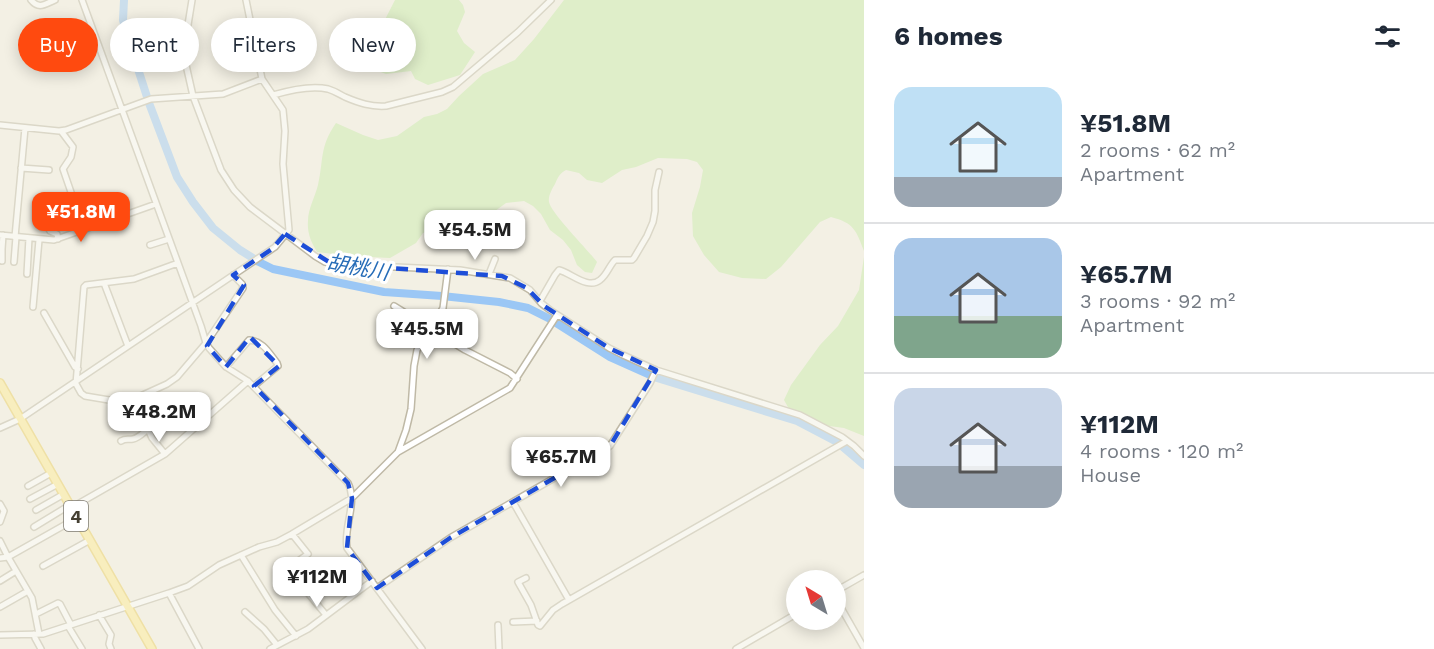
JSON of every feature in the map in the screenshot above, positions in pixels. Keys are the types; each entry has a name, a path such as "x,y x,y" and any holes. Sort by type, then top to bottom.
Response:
{"main road":[{"name":"4","path":"0,383 152,649"}],"street":[{"path":"31,0 38,6 56,0"},
{"path":"82,0 206,343 226,367 254,386 348,483 352,498 346,546 422,649"},
{"path":"192,0 186,37 187,71 221,170 229,184 250,207 315,256 332,264 448,269 506,277 530,290 558,315 609,348 656,370 789,411 847,441 864,456"},
{"path":"0,420 2,427 20,418 272,249 285,234 289,227 283,164 284,113 262,79 246,0"},
{"path":"273,95 295,89 321,88 336,92 360,104 386,106 442,92 461,81 551,0"},
{"path":"0,126 61,131 151,99 227,93 262,79"},
{"path":"14,262 25,128"},
{"path":"61,131 73,147 71,157 63,169 84,230"},
{"path":"21,168 49,170"},
{"path":"540,301 559,270 592,283 603,278 610,264 615,260 634,258 648,236 653,222 655,190 659,172"},
{"path":"2,261 2,235 54,240 156,204"},
{"path":"41,215 50,231 57,234 58,239"},
{"path":"27,274 29,238"},
{"path":"150,245 169,238"},
{"path":"33,307 39,240"},
{"path":"489,274 495,259"},
{"path":"178,263 140,277 86,285 76,380 81,393 88,397 114,401 134,399 174,380 206,343 243,288 241,282 233,275"},
{"path":"398,452 411,409 417,350 444,304 448,269"},
{"path":"104,283 128,346"},
{"path":"394,306 517,379"},
{"path":"44,313 78,369"},
{"path":"0,635 37,634 169,593 188,586 213,568 292,534 352,498 398,452 513,386 558,315"},
{"path":"226,367 249,340 260,343 278,366 254,386"},
{"path":"377,588 450,538 610,446 656,370"},
{"path":"34,527 165,454 248,381"},
{"path":"134,399 154,440 165,454"},
{"path":"121,441 125,438 137,438 148,429"},
{"path":"526,578 518,582 540,626 553,610 569,600 847,441"},
{"path":"28,486 51,473"},
{"path":"30,500 58,484"},
{"path":"36,510 64,494"},
{"path":"513,501 569,600"},
{"path":"0,504 4,511 0,522"},
{"path":"0,558 8,557 77,518"},
{"path":"280,574 308,554 292,534"},
{"path":"43,566 90,540"},
{"path":"0,541 32,598 36,615 37,634 35,638 41,649"},
{"path":"241,555 275,610 296,636"},
{"path":"288,568 326,615"},
{"path":"0,580 16,571"},
{"path":"846,585 864,575"},
{"path":"270,649 308,629 372,581"},
{"path":"0,608 28,591"},
{"path":"169,593 199,649"},
{"path":"36,615 58,603 79,648"},
{"path":"245,612 264,629 277,645"},
{"path":"99,615 111,635 109,644 111,649"},
{"path":"846,616 864,648"},
{"path":"513,622 537,621"},
{"path":"736,649 786,621"},
{"path":"498,625 499,649"}],"highlighted area":[{"path":"285,234 332,264 502,276 527,288 544,306 609,348 656,370 610,446 450,538 377,588 347,548 352,498 348,483 254,386 279,366 250,337 226,367 207,346 244,285 233,275 272,249"}],"green space":[{"path":"395,0 459,0 465,12 457,31 464,43 475,52 460,75 428,85 415,79 412,72 416,72 416,18 386,18"},
{"path":"564,0 864,0 864,251 853,228 831,217 820,222 781,267 766,279 742,278 719,272 704,255 693,236 692,213 703,170 697,162 687,159 658,158 622,170 602,183 587,180 579,173 566,170 558,177 550,193 549,202 563,223 597,262 592,273 585,272 577,265 571,250 563,240 550,230 541,214 533,206 524,201 506,203 495,211 488,222 453,233 436,229 423,233 416,243 390,258 317,252 309,233 308,216 318,185 324,147 336,123 378,140 397,136 424,117 447,109 483,74 515,60"},
{"path":"864,257 864,436 844,428 800,422 784,400 791,385 820,345 838,326 859,290"}],"waterway":[{"name":"胡桃川","path":"124,0 123,20 126,32 149,103 177,177 213,228 259,262 273,269 384,292 499,302 528,308 550,319 610,357 657,378 797,421 837,442 864,465"}]}
